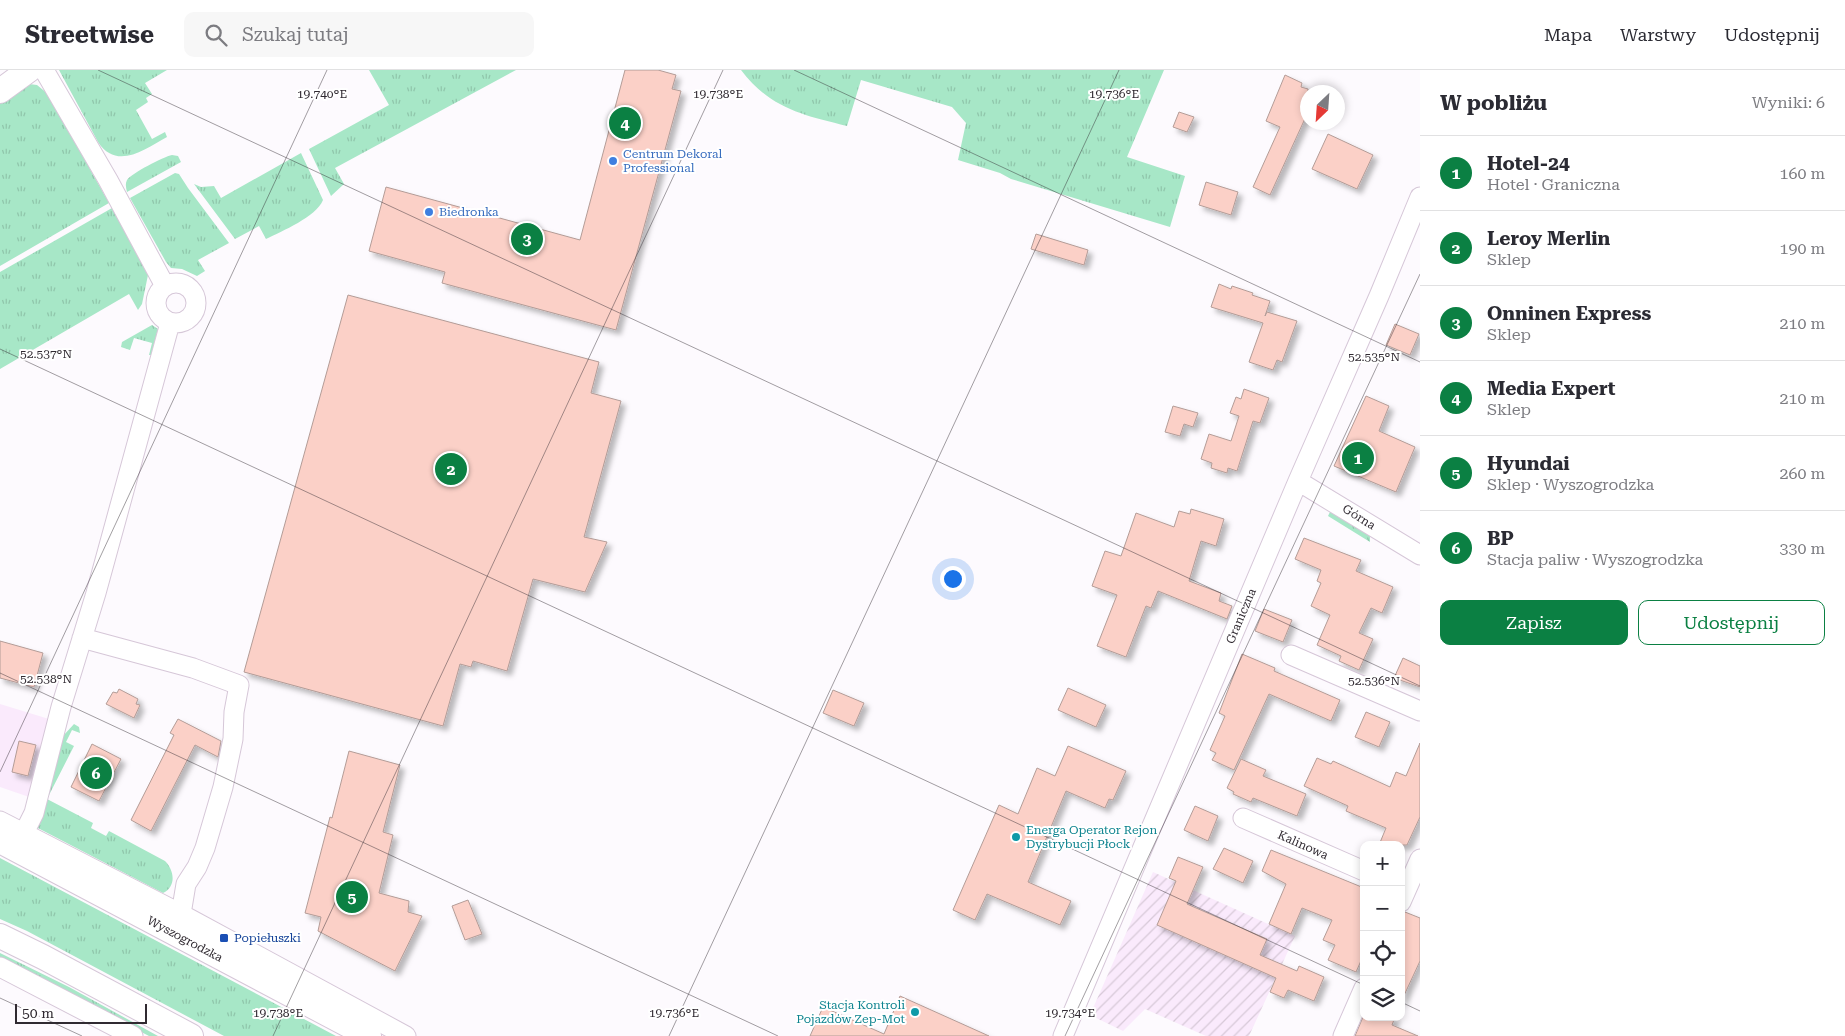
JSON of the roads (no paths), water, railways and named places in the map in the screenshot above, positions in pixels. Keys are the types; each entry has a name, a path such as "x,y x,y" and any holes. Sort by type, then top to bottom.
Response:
{"main road":[{"path":"0,92 28,70"},
{"name":"Wyszogrodzka","path":"0,841 369,1036"},
{"path":"0,936 192,1036"}],"street":[{"path":"44,70 108,180 165,286"},
{"name":"Graniczna","path":"1063,1036 1420,197"},
{"path":"170,283 183,284 193,292 196,304 188,320 182,323 170,323 160,317 155,306 157,295 170,283"},
{"path":"22,832 34,813 61,707 170,323"},
{"name":"Górna","path":"1298,480 1420,555"},
{"path":"82,638 193,668 239,685 234,712 233,738 216,816 197,867 186,884 180,914"},
{"path":"1291,656 1420,711"},
{"name":"Kalinowa","path":"1243,818 1360,869"},
{"path":"0,821 180,914 406,1036"},
{"path":"1405,889 1420,859"},
{"path":"0,967 133,1036"},
{"path":"1343,1036 1360,997"}],"place":[{"name":"Media Expert","path":"625,123"},
{"name":"Centrum Dekoral Professional","path":"613,161"},
{"name":"Biedronka","path":"429,212"},
{"name":"Onninen Express","path":"527,239"},
{"name":"Hotel-24","path":"1358,458"},
{"name":"Leroy Merlin","path":"451,469"},
{"name":"BP","path":"96,773"},
{"name":"Energa Operator Rejon Dystrybucji Płock","path":"1016,837"},
{"name":"Hyundai","path":"352,897"},
{"name":"Popiełuszki","path":"224,938"},
{"name":"Stacja Kontroli Pojazdów Zep-Mot","path":"915,1012"}]}
